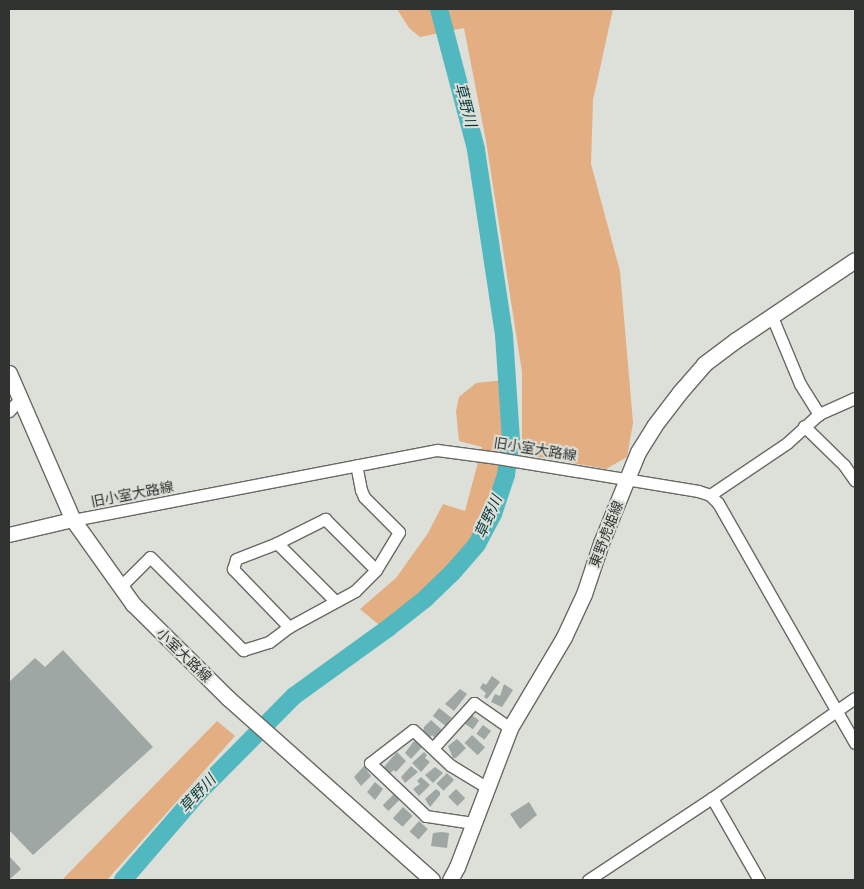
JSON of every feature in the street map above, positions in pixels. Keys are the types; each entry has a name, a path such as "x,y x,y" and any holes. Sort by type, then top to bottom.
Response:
{"main road":[{"name":"東野虎姫線","path":"450,880 510,728 564,637 584,594 621,478 680,392 704,364 855,260"},
{"name":"小室大路線","path":"9,373 73,520 120,587 166,639 432,880"}],"street":[{"path":"770,317 775,324 800,384 818,414"},
{"path":"855,398 818,414 787,443 710,495 718,503 855,743"},
{"path":"9,411 20,399"},
{"path":"804,426 844,465 855,481"},
{"name":"旧小室大路線","path":"73,520 356,464 437,450 454,451 621,478 710,495"},
{"path":"120,587 150,557 243,650 269,642 289,627 355,591 376,570 399,532 364,497 360,490 356,464"},
{"path":"289,627 233,569 236,559 277,543 325,519 376,570"},
{"path":"9,535 73,520"},
{"path":"277,543 335,601"},
{"path":"588,880 712,798 855,698"},
{"path":"433,748 474,702 510,728"},
{"path":"473,823 426,816 370,763 413,730 450,764 486,788"},
{"path":"712,798 759,880"}],"shaded area":[{"path":"397,9 613,9 593,100 591,164 620,271 633,423 627,457 606,469 522,454 522,372 486,141 464,28 420,37 409,28"},
{"path":"505,380 500,476 479,532 442,576 384,629 360,609 396,578 428,533 443,504 465,511 482,447 459,441 456,411 459,397 476,383"},
{"path":"217,721 235,736 107,880 62,880"}],"building":[{"path":"63,650 153,747 33,855 9,830 9,682 35,658 45,667"},
{"path":"492,676 500,682 487,699 484,697 486,693 480,688 483,683 486,685"},
{"path":"504,684 513,690 502,707 491,702 495,694 500,696"},
{"path":"460,689 467,694 454,711 445,704"},
{"path":"439,708 452,718 445,726 433,716"},
{"path":"470,714 479,720 473,729 464,723"},
{"path":"431,720 442,730 435,738 432,735 429,738 423,732 424,727"},
{"path":"483,725 491,731 484,740 476,734"},
{"path":"472,735 485,747 478,755 464,743"},
{"path":"457,739 466,748 456,758 453,758 448,746"},
{"path":"414,741 422,747 411,759 405,753"},
{"path":"397,752 406,761 396,772 394,770 389,774 383,768"},
{"path":"424,752 427,755 425,758 430,762 421,772 412,763"},
{"path":"364,766 371,776 361,786 354,777"},
{"path":"411,766 418,772 405,783 401,777"},
{"path":"435,767 443,773 433,783 425,775"},
{"path":"447,773 454,780 443,791 436,784"},
{"path":"421,777 430,785 419,796 413,789 420,784 417,781"},
{"path":"375,782 383,789 375,800 367,792"},
{"path":"436,789 440,792 440,795 430,807 425,799"},
{"path":"456,789 465,798 457,806 448,797"},
{"path":"394,794 400,800 388,811 383,805"},
{"path":"529,802 537,815 520,829 510,814"},
{"path":"403,807 413,816 403,827 393,818"},
{"path":"419,821 428,829 419,839 410,831"},
{"path":"433,833 449,833 447,848 431,846"},
{"path":"9,856 21,869 9,880"}],"waterway":[{"name":"草野川","path":"123,880 199,792 294,696 387,629 425,599 452,573 477,544 493,514 506,475 511,440 504,335 476,149 439,9"}]}
